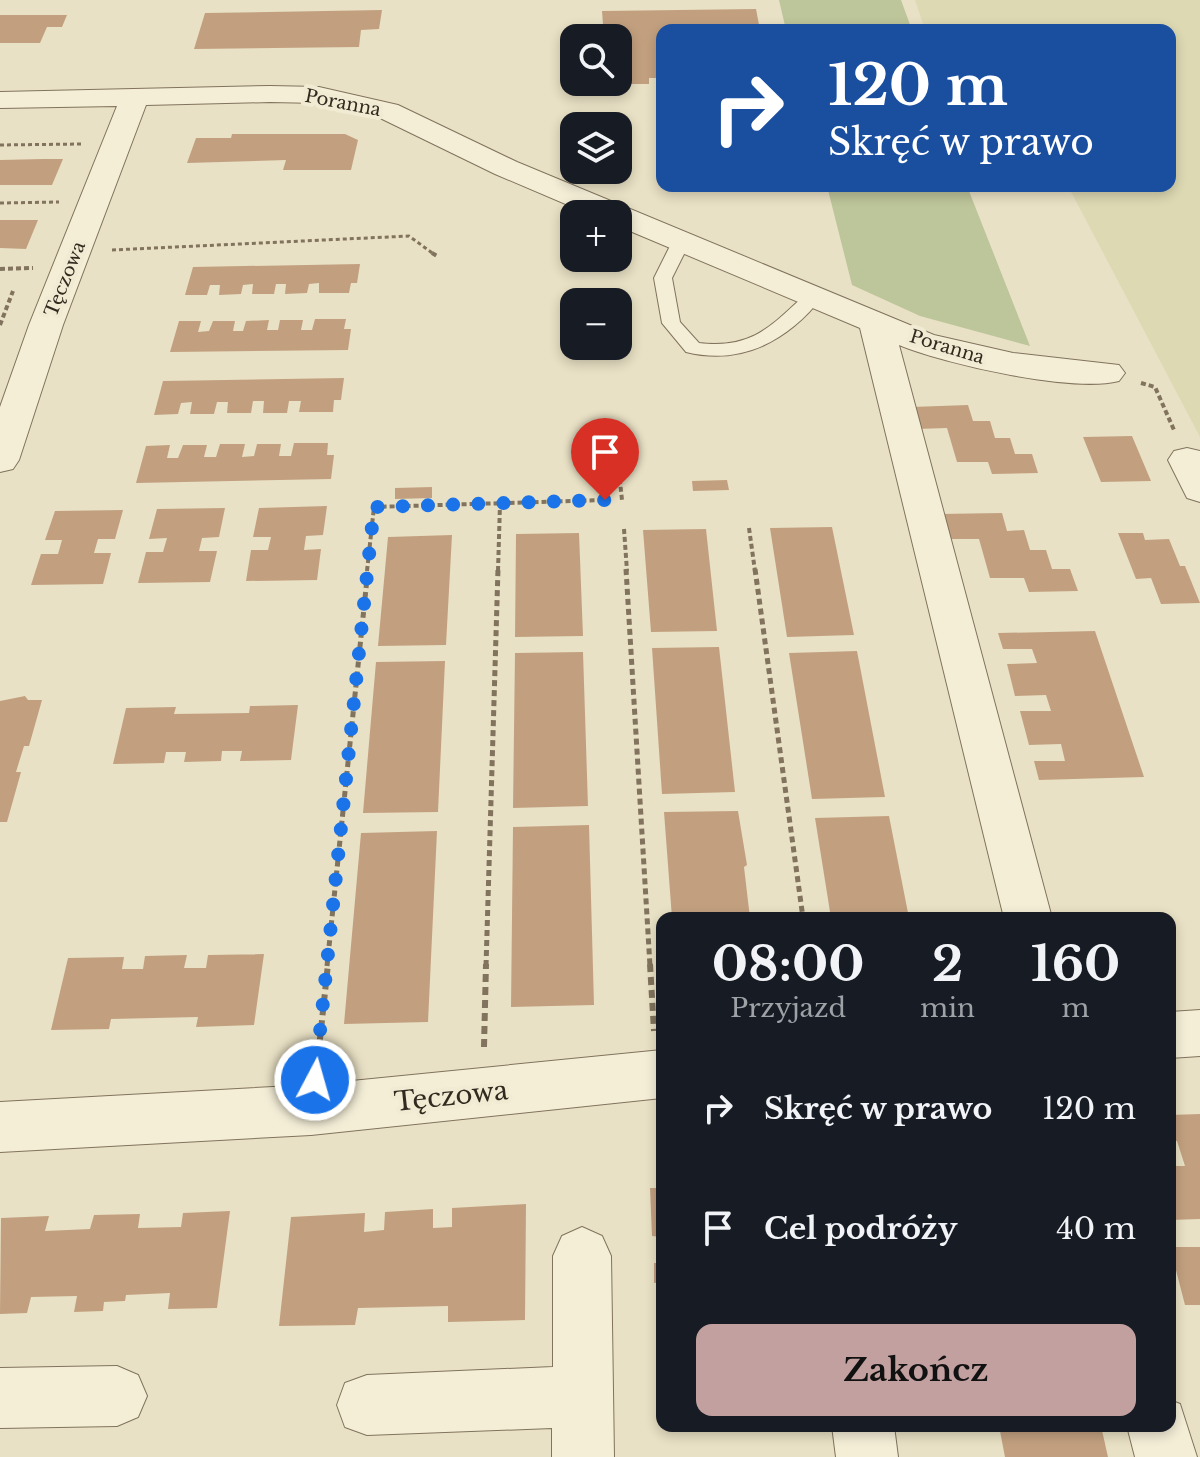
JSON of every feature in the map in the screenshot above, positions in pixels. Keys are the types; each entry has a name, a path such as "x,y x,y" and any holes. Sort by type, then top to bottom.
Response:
{"street":[{"name":"Poranna","path":"0,100 270,94 319,95 349,100 400,116 506,168 583,200"},
{"name":"Tęczowa","path":"0,460 46,325 134,99"},
{"name":"Poranna","path":"632,221 876,323 971,358 1039,370 1107,373"},
{"path":"876,323 1026,912"},
{"path":"1176,1035 1200,1033"},
{"name":"Tęczowa","path":"0,1127 311,1110 656,1057"},
{"path":"582,1256 583,1457"},
{"path":"0,1398 117,1396"},
{"path":"367,1405 582,1396"},
{"path":"864,1432 867,1457"},
{"path":"1160,1432 1166,1457"}],"lane":[{"path":"681,242 663,278 671,323 693,348 727,352 771,336 814,296"}],"path":[{"path":"33,145 36,137"},
{"path":"0,145 119,143"},
{"path":"0,203 96,202"},
{"path":"73,258 123,248 409,236 437,256"},
{"path":"0,325 13,291"},
{"path":"1107,373 1155,387 1194,475"},
{"path":"618,463 622,500"},
{"path":"315,1080 374,507 605,500"},
{"path":"483,1060 500,504"},
{"path":"749,528 802,912"},
{"path":"624,529 656,1026"}],"shaded area":[{"path":"915,0 1200,0 1200,437 1071,192 1176,192 1176,24 923,24"}],"green space":[{"path":"779,0 901,0 910,24 785,24"},
{"path":"829,192 969,192 1030,346 920,316 852,285"}],"building":[{"path":"756,9 759,24 656,24 656,78 649,78 649,84 632,84 632,24 603,24 602,11"},
{"path":"382,10 379,29 361,30 359,47 194,49 205,13"},
{"path":"0,15 67,15 62,27 47,27 40,43 0,43"},
{"path":"232,134 345,134 358,140 351,170 283,170 286,160 187,163 196,138 231,138"},
{"path":"63,159 52,185 0,185 0,160"},
{"path":"0,220 38,220 26,249 0,248"},
{"path":"360,264 357,283 351,283 349,293 319,293 319,283 309,284 307,293 285,294 286,284 276,284 274,294 252,294 253,284 243,285 241,294 219,295 220,285 210,285 207,295 185,295 193,267"},
{"path":"315,319 346,319 344,329 351,329 348,350 170,352 179,321 201,321 198,332 209,331 213,321 235,321 233,331 243,331 246,321 269,320 267,330 278,330 280,320 303,320 301,330 312,330"},
{"path":"344,378 341,400 334,400 333,412 299,412 301,401 289,401 287,413 263,413 264,401 253,401 251,413 227,413 228,402 217,402 214,414 190,414 192,402 181,403 178,414 154,415 163,381"},
{"path":"968,405 973,421 990,421 995,438 1010,438 1015,454 1032,454 1038,473 992,474 988,462 957,462 947,428 917,429 911,407"},
{"path":"1132,436 1151,481 1101,482 1083,437"},
{"path":"294,443 328,443 327,455 334,455 331,479 136,483 146,446 170,445 167,458 178,458 183,445 207,445 204,457 216,457 220,444 245,444 242,457 254,456 257,444 281,444 279,456 291,456"},
{"path":"727,480 729,490 693,491 692,481"},
{"path":"432,487 432,498 395,499 395,488"},
{"path":"327,506 323,535 306,536 304,550 321,549 317,580 246,581 251,550 268,550 271,537 253,537 259,508"},
{"path":"225,508 219,537 202,538 199,551 217,551 210,582 138,583 146,552 163,552 167,538 149,539 157,509"},
{"path":"123,510 115,539 98,539 94,553 111,553 103,584 31,585 41,554 58,554 62,540 45,540 55,511"},
{"path":"1002,513 1007,531 1024,530 1030,550 1046,550 1052,569 1070,569 1078,591 1029,592 1024,578 990,578 979,539 946,539 939,514"},
{"path":"832,527 854,635 787,637 770,528"},
{"path":"706,529 717,631 651,632 643,530"},
{"path":"579,533 583,636 515,637 516,534"},
{"path":"1118,533 1143,533 1145,540 1169,539 1180,566 1185,566 1200,603 1161,604 1151,578 1136,579"},
{"path":"452,535 446,645 378,646 388,537"},
{"path":"1095,631 1144,777 1039,780 1034,761 1065,761 1061,744 1029,745 1020,711 1051,711 1046,695 1015,696 1007,664 1037,663 1032,649 1003,649 998,633"},
{"path":"719,647 735,792 662,794 652,648"},
{"path":"857,651 885,797 812,799 789,653"},
{"path":"583,652 588,806 513,808 515,653"},
{"path":"445,661 438,812 363,813 376,662"},
{"path":"25,696 28,700 42,700 29,746 24,746 16,772 21,772 7,822 0,822 0,701"},
{"path":"298,705 291,760 240,761 242,751 222,751 221,761 184,762 186,752 166,752 164,763 113,764 126,708 176,707 174,714 249,713 250,706"},
{"path":"738,811 747,865 744,867 749,912 672,912 664,812"},
{"path":"889,816 908,912 830,912 815,818"},
{"path":"589,825 594,1005 511,1007 513,827"},
{"path":"437,831 428,1022 344,1024 361,833"},
{"path":"264,954 254,1025 196,1027 198,1017 111,1019 109,1029 51,1030 68,958 124,957 122,969 143,969 145,956 187,955 184,968 206,968 208,955"},
{"path":"1200,1114 1200,1219 1176,1220 1176,1166 1185,1166 1176,1141 1176,1115"},
{"path":"650,1188 656,1188 656,1236 652,1236"},
{"path":"526,1204 525,1320 448,1322 448,1306 358,1308 355,1325 279,1326 291,1217 365,1213 364,1232 384,1230 385,1212 433,1209 433,1228 452,1227 452,1208"},
{"path":"230,1211 217,1308 168,1309 170,1293 126,1295 125,1301 104,1302 103,1311 74,1312 77,1296 31,1297 27,1313 0,1314 1,1218 49,1216 45,1231 90,1229 94,1215 140,1214 138,1228 181,1227 183,1213"},
{"path":"1176,1247 1200,1247 1200,1305 1185,1305 1176,1270"},
{"path":"1000,1432 1102,1432 1108,1457 1005,1457"}],"route":[{"path":"315,1080 374,507 605,500"}]}
